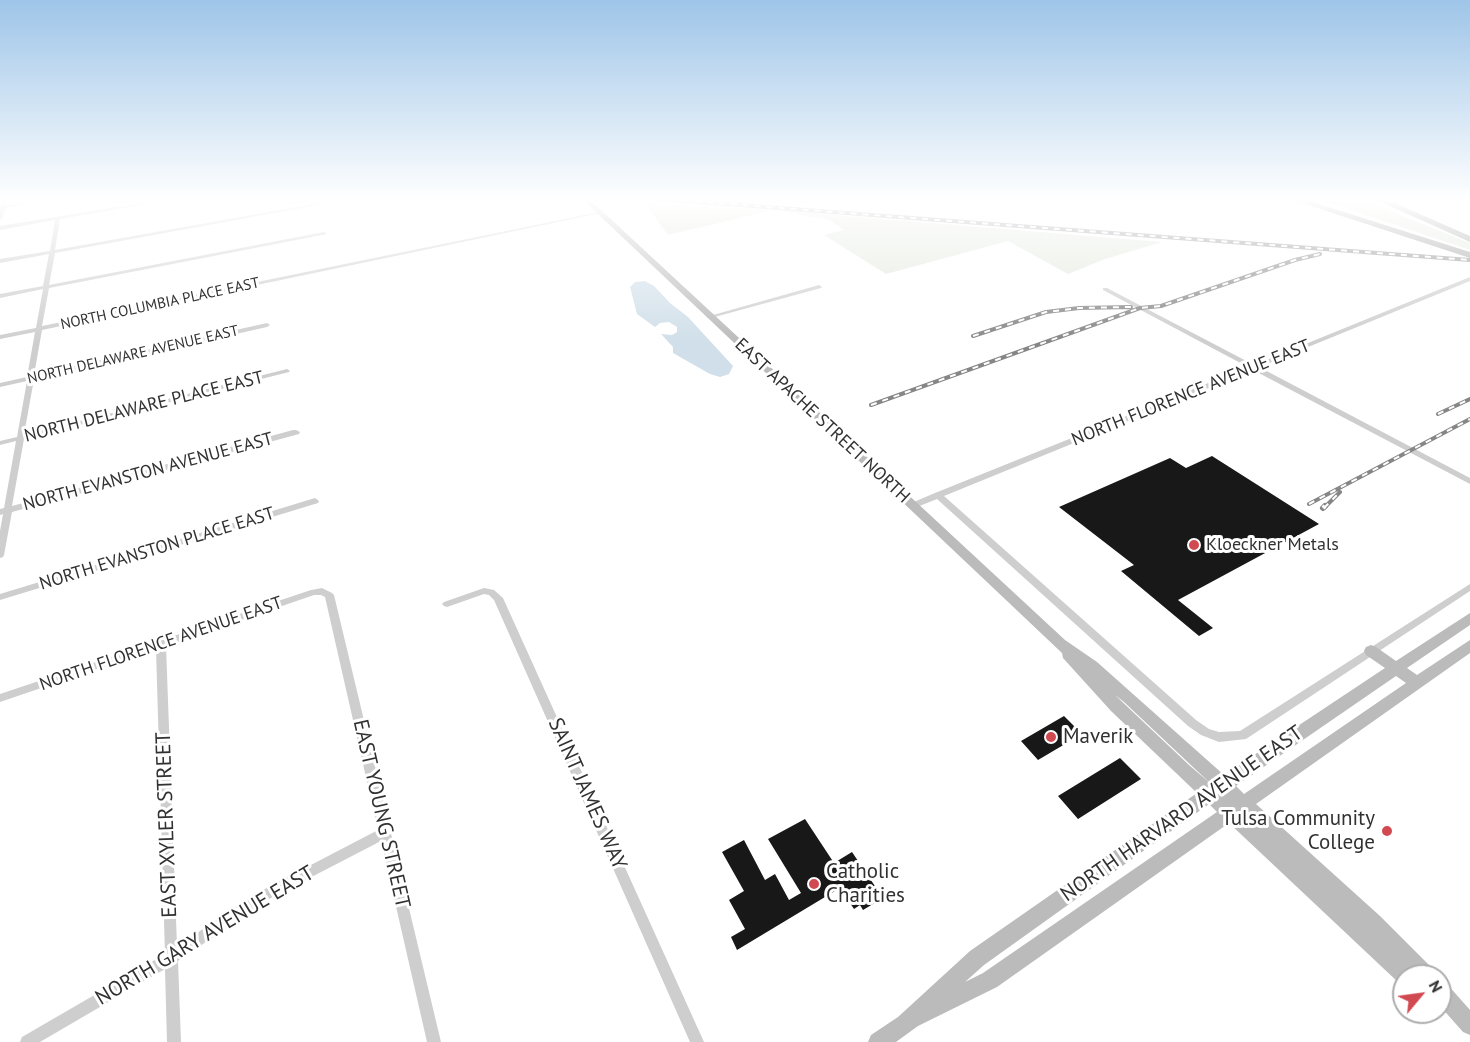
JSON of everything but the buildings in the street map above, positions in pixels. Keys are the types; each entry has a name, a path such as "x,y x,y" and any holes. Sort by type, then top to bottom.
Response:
{"highway":[{"path":"1446,247 1467,253"},
{"path":"1449,247 1467,253"}],"main road":[{"name":"EAST APACHE STREET NORTH","path":"635,247 1060,644 1095,685 1216,790 1394,964"},
{"name":"NORTH HARVARD AVENUE EAST","path":"905,1024 976,958 1216,790 1470,618"},
{"name":"NORTH HARVARD AVENUE EAST","path":"878,1042 905,1024 990,980 1470,646"},
{"path":"1371,651 1417,683"},
{"name":"EAST APACHE STREET NORTH","path":"1237,810 1373,923 1414,964"},
{"path":"1452,1005 1470,1026"},
{"path":"1452,1013 1470,1026"}],"street":[{"path":"0,555 3,511 20,438 53,247"},
{"path":"0,261 82,247"},
{"path":"0,296 259,247"},
{"name":"NORTH COLUMBIA PLACE EAST","path":"0,337 436,247"},
{"name":"NORTH FLORENCE AVENUE EAST","path":"912,506 1470,279"},
{"path":"709,317 819,287"},
{"path":"1105,289 1470,481"},
{"name":"NORTH DELAWARE AVENUE EAST","path":"0,385 267,325"},
{"name":"NORTH DELAWARE PLACE EAST","path":"0,443 287,371"},
{"name":"NORTH EVANSTON AVENUE EAST","path":"3,511 296,432"},
{"name":"EAST APACHE STREET NORTH","path":"938,495 1192,723 1205,732 1219,737"},
{"name":"NORTH EVANSTON PLACE EAST","path":"0,597 315,501"},
{"name":"NORTH HARVARD AVENUE EAST","path":"1219,737 1242,736 1470,587"},
{"name":"NORTH FLORENCE AVENUE EAST","path":"0,698 322,591"},
{"name":"EAST YOUNG STREET","path":"322,591 329,595 434,1042"},
{"name":"SAINT JAMES WAY","path":"447,604 484,591 491,592 498,598 697,1042"},
{"name":"EAST XYLER STREET","path":"161,644 174,1042"},
{"name":"NORTH GARY AVENUE EAST","path":"27,1042 171,958 265,895 386,833"}],"shaded area":[{"path":"842,247 987,247 886,274"},
{"path":"1018,247 1146,247 1105,259 1068,274"},
{"path":"645,281 654,286 688,317 733,366 729,374 720,377 710,374 673,353 673,347 661,334 672,335 677,332 677,327 669,322 660,323 655,327 637,314 630,287 635,282"}],"railway":[{"path":"1292,247 1470,260"},
{"path":"871,405 1140,308 1161,306 1295,260 1320,254"},
{"path":"973,336 1046,312 1079,308 1131,307"},
{"path":"1438,414 1470,399"},
{"path":"1309,504 1470,419"},
{"path":"1324,508 1340,492"}],"place":[{"name":"Kloeckner Metals","path":"1194,545"},
{"name":"Maverik","path":"1051,737"},
{"name":"Tulsa Community College","path":"1387,831"},
{"name":"Catholic Charities","path":"814,884"}]}
